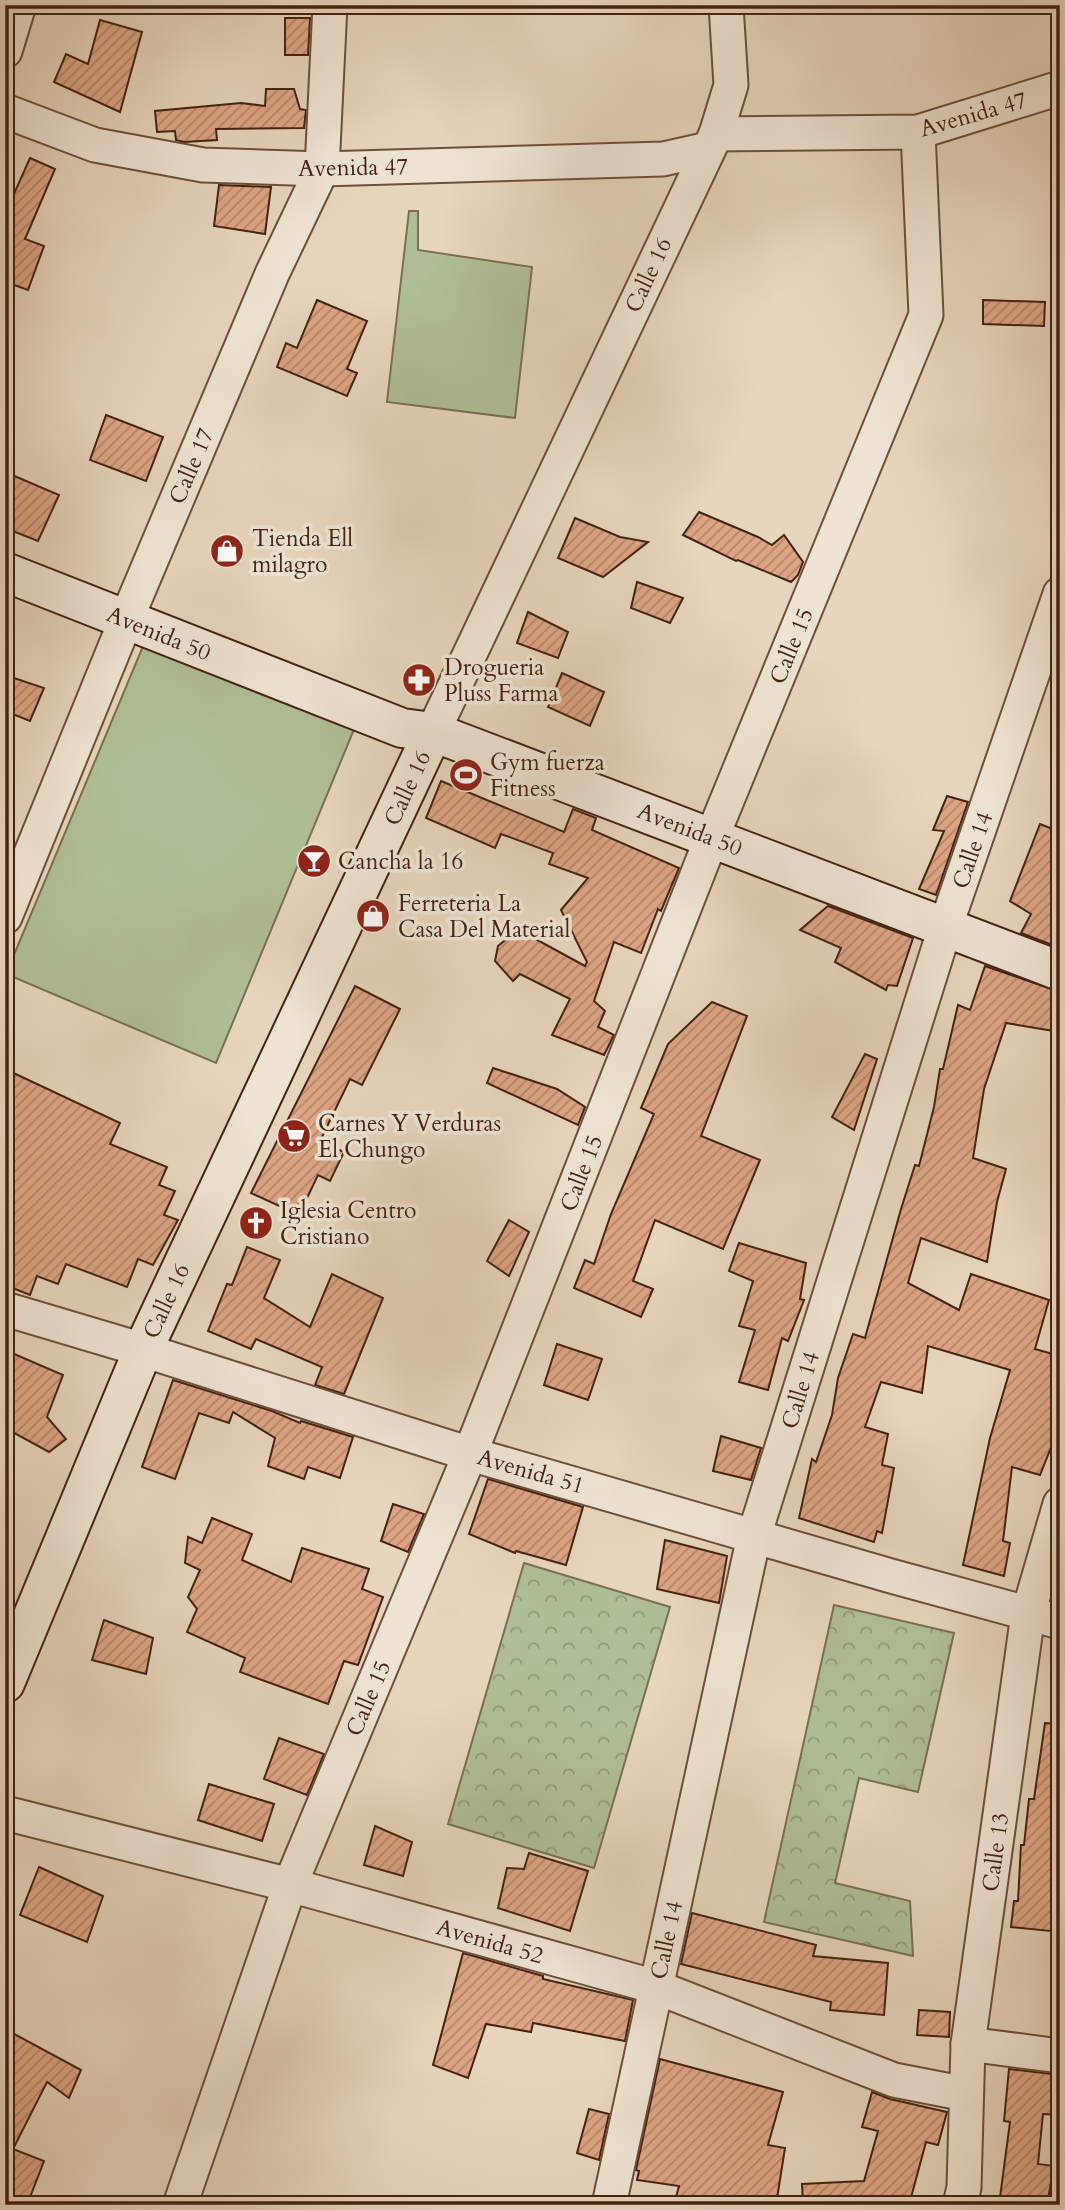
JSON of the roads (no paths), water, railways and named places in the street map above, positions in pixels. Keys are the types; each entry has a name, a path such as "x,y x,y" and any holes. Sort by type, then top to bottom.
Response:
{"street":[{"path":"5,51 19,5"},
{"name":"Calle 17","path":"5,917 126,620 272,274 322,169 330,5"},
{"name":"Calle 16","path":"5,1682 143,1350 712,142 731,85 726,5"},
{"name":"Avenida 47","path":"5,111 95,145 203,165 322,169 663,159 712,142 918,132 1060,88"},
{"name":"Calle 15","path":"180,2205 290,1885 470,1454 712,837 926,315 918,132"},
{"name":"Avenida 50","path":"5,572 402,728 433,732 1060,971"},
{"name":"Calle 14","path":"609,2205 754,1536 945,928 1060,594"},
{"name":"Avenida 51","path":"5,1309 470,1454 1060,1622"},
{"name":"Calle 13","path":"960,2205 964,2187 968,2044 1028,1614 1060,1504"},
{"name":"Avenida 52","path":"5,1813 290,1885 656,1987 894,2080 966,2094"},
{"path":"968,2044 1060,2056"}],"place":[{"name":"Tienda Ell milagro","path":"227,551"},
{"name":"Drogueria Pluss Farma","path":"419,680"},
{"name":"Gym fuerza Fitness","path":"466,775"},
{"name":"Cancha la 16","path":"314,861"},
{"name":"Ferreteria La Casa Del Material","path":"373,916"},
{"name":"Carnes Y Verduras El Chungo","path":"294,1136"},
{"name":"Iglesia Centro Cristiano","path":"256,1223"}]}
